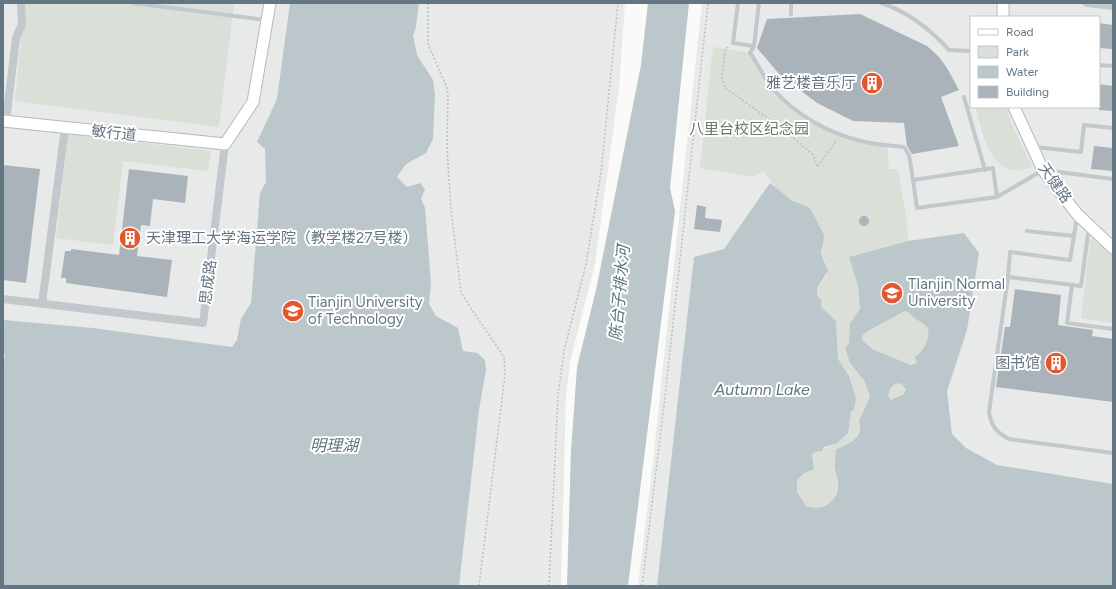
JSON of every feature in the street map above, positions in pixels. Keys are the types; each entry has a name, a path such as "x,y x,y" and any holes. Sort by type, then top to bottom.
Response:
{"street":[{"path":"4,121 16,38 22,24 21,3"},
{"name":"思成路","path":"3,299 202,323 224,144 254,102 270,3"},
{"path":"1003,3 1003,16"},
{"path":"1087,3 1113,6"},
{"name":"天健路","path":"1014,108 1043,170 1077,214 1089,227 1113,248"},
{"name":"敏行道","path":"4,121 224,144"},
{"path":"42,304 65,128"}],"lane":[{"path":"133,3 268,20"},
{"path":"738,3 733,43 754,46"},
{"path":"760,3 754,46 750,53 773,88 804,116 823,128 862,142 904,147 909,155 917,208 997,197 1043,170 1113,179"},
{"path":"791,3 791,14"},
{"path":"881,3 915,19 933,32 949,50 970,51"},
{"path":"1100,65 1113,66"},
{"path":"964,97 985,170"},
{"path":"1032,147 1081,152 1084,125 1113,128"},
{"path":"913,180 993,168 997,197"},
{"path":"1077,214 1070,260 1010,252 1008,277 989,412 990,423 998,432 1009,439 1113,453"},
{"path":"1008,277 1081,286 1089,227"},
{"path":"1027,231 1074,236"},
{"path":"1072,285 1067,323 1113,329"}],"path":[{"path":"428,3 428,44 447,88 448,95 447,148 451,210 461,292 470,308 504,357 505,375 479,586"},
{"path":"549,586 558,396 564,351 586,264 601,172 618,3"},
{"path":"642,586 665,397 708,3"},
{"path":"733,43 725,49 722,79 726,88 785,130 813,155 817,167 840,134"}],"shaded area":[{"name":"Tianjin University of Technology","path":"3,3 625,3 619,87 595,264 571,358 566,393 561,586 3,586"},
{"name":"TIanjin Normal University","path":"702,3 1113,3 1113,586 638,586 651,479"}],"green space":[{"path":"25,3 234,4 219,127 15,101"},
{"name":"八里台校区纪念园","path":"713,47 750,53 773,89 797,111 811,120 840,133 887,145 889,169 898,169 907,222 908,241 849,257 858,286 860,309 850,323 850,363 865,382 870,397 863,412 857,437 851,444 836,450 837,481 836,492 833,500 828,506 819,509 806,506 797,492 797,480 803,474 814,469 812,455 836,444 848,433 851,411 854,410 856,399 849,376 838,359 836,321 821,306 816,297 818,288 827,275 827,268 822,251 824,244 810,208 796,202 778,190 773,185 765,171 753,177 700,168"},
{"path":"976,108 1006,108 1011,122 1032,167 1019,170 1008,169 999,163 986,143"},
{"path":"68,134 211,151 208,171 123,161 113,245 56,238"},
{"path":"1092,238 1113,256 1113,323 1081,318 1090,240"},
{"path":"905,311 925,324 928,331 928,340 921,352 916,357 917,363 911,365 874,350 862,340 862,336 866,332"},
{"path":"895,383 900,383 906,389 904,394 891,400 887,396 890,387"}],"water":[{"name":"明理湖","path":"290,3 419,3 416,27 413,36 417,55 433,80 435,96 433,139 426,153 406,164 397,177 407,187 420,183 425,189 421,199 425,208 431,282 429,304 436,316 458,328 463,351 477,353 485,360 486,370 479,410 459,586 3,586 3,367 5,355 3,354 3,320 93,328 232,347 237,340 241,319 251,303 260,193 266,182 265,149 257,142 277,99"},
{"name":"陈台子排水河","path":"648,3 689,3 670,188 675,211 628,586 567,586 571,451 577,367 596,290 641,65"},
{"name":"Autumn Lake","path":"770,183 791,200 810,208 824,235 821,253 828,271 817,288 817,296 821,300 821,307 836,321 838,359 849,376 856,399 854,410 851,411 848,433 836,444 824,447 822,451 815,452 812,455 814,469 803,474 797,480 797,492 806,506 818,508 828,504 835,496 838,484 835,467 836,450 850,443 857,437 860,427 859,421 870,397 865,382 850,363 845,347 849,344 850,323 860,309 858,286 849,257 908,241 964,233 979,253 967,330 947,391 952,434 966,448 997,465 1113,484 1113,586 657,586 694,257 724,249","holes":["905,311 925,325 928,331 928,340 921,352 915,357 917,363 911,365 874,350 862,340 862,336 866,332","900,383 906,389 904,394 891,400 888,396 890,389 893,385"]}],"building":[{"name":"雅艺楼音乐厅","path":"860,14 927,46 939,57 959,90 941,97 959,146 912,154 907,146 904,123 853,121 817,103 780,75 757,48 767,19"},
{"path":"1100,23 1113,25 1113,49 1100,48"},
{"path":"1100,84 1113,86 1113,111 1099,110"},
{"path":"725,126 741,127 740,135 725,134"},
{"path":"1094,146 1113,148 1113,171 1091,169"},
{"path":"3,165 40,169 26,283 3,280"},
{"name":"天津理工大学海运学院（教学楼27号楼）","path":"129,169 188,176 185,203 153,199 150,226 141,225 137,256 172,260 167,297 66,283 66,278 61,278 65,251 71,251 71,249 119,255"},
{"path":"697,205 706,207 705,218 722,220 720,232 694,229"},
{"path":"864,216 869,221 864,226 859,221"},
{"name":"图书馆","path":"1015,289 1061,295 1058,325 1093,330 1092,336 1113,339 1113,402 996,387 1005,327 1010,327"}],"place":[{"name":"雅艺楼音乐厅","path":"872,83"},
{"name":"天津理工大学海运学院（教学楼27号楼）","path":"130,238"},
{"name":"TIanjin Normal University","path":"892,293"},
{"name":"Tianjin University of Technology","path":"293,311"},
{"name":"图书馆","path":"1056,363"}]}
